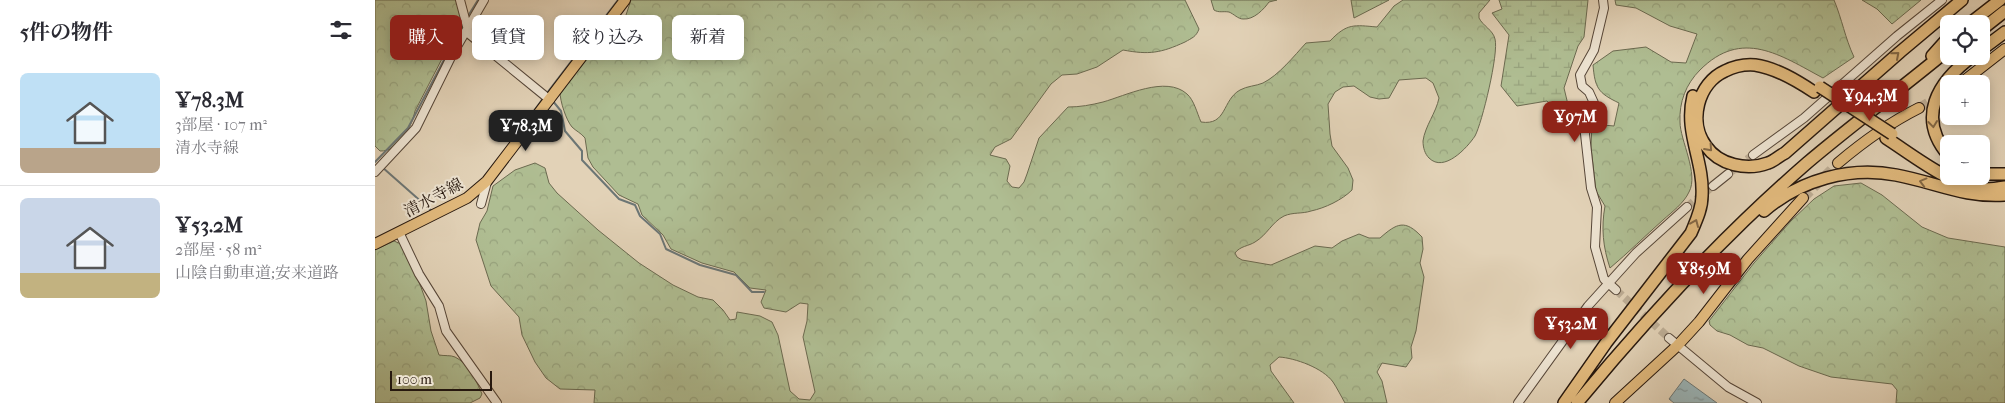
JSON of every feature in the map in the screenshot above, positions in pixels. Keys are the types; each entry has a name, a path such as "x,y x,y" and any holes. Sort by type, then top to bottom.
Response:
{"highway":[{"path":"1817,89 1775,70 1755,65 1736,66 1718,74 1705,87 1697,106 1697,126 1705,146 1717,156 1733,165 1750,167 1768,163 1785,153 1900,52 1963,0"},
{"path":"1973,15 1992,0"},
{"path":"1981,15 2000,0"},
{"path":"1990,17 2005,5"},
{"path":"1990,23 2005,11"},
{"path":"1990,43 2005,32"},
{"path":"1927,65 1940,48"},
{"path":"1577,403 1654,313 1739,225 1807,164 1927,65 1940,51"},
{"path":"1927,65 1940,56"},
{"path":"1927,65 1940,58"},
{"path":"1564,403 1606,343 1691,233 1703,197 1702,176 1689,111 1694,93 1703,80 1712,70 1728,62 1743,59 1759,59 1793,71 1946,176 1966,185 1986,189 2005,187"},
{"path":"1940,146 1933,129 1932,111 1936,96 1946,80 1963,65"},
{"path":"1889,136 1940,165"},
{"path":"1739,225 1755,220 1771,205 1791,192 1818,180 1845,174 1870,172 1896,175 1965,193 2005,196"},
{"path":"1990,174 2005,174"},
{"path":"1990,183 2005,182"}],"main road":[{"name":"清水寺線","path":"375,244 467,198 487,181 625,0"},
{"path":"1972,75 2005,49"},
{"path":"1839,163 1864,141 1919,108"},
{"path":"1615,403 1677,346 1699,322 1748,259 1803,198"}],"street":[{"path":"460,0 469,34 549,100"},
{"path":"375,172 416,128 452,55 484,0"},
{"path":"1603,0 1604,8 1593,50 1580,75 1582,86 1589,92 1593,103 1593,110 1587,123 1585,134 1591,188 1597,207 1595,247 1604,279 1616,290"},
{"path":"1753,155 1804,118 1897,36 1942,0"},
{"path":"1713,186 1728,174"},
{"path":"481,204 487,181"},
{"path":"1518,403 1588,306 1636,253 1687,207"},
{"path":"399,232 419,274 439,306 446,331 497,403"},
{"path":"1669,338 1728,387 1757,403"}],"green space":[{"path":"375,0 459,0 462,15 390,15 390,60 441,60 415,111 408,131 399,143 387,150 380,151 375,146"},
{"path":"631,0 1185,0 1199,29 1197,34 1177,46 1162,51 1140,52 1123,50 1097,67 1077,74 1062,75 1051,84 1011,139 995,147 990,155 1006,159 1010,166 1007,181 1012,187 1019,188 1024,182 1039,138 1068,107 1099,103 1145,89 1168,86 1187,94 1201,122 1216,120 1234,94 1269,80 1306,43 1330,41 1341,31 1351,26 1377,27 1394,6 1403,0 1490,0 1479,13 1479,18 1494,36 1496,47 1489,88 1475,136 1467,147 1455,157 1441,163 1429,158 1424,148 1424,135 1439,98 1433,83 1426,78 1399,80 1389,98 1379,99 1370,97 1354,86 1343,87 1335,92 1328,104 1332,146 1348,168 1353,180 1352,190 1322,208 1284,216 1263,236 1235,253 1242,260 1271,265 1315,246 1332,248 1342,241 1359,234 1369,238 1380,238 1391,229 1401,225 1411,227 1416,231 1422,237 1423,249 1420,263 1424,277 1416,331 1411,347 1412,358 1406,367 1382,363 1377,372 1382,381 1387,403 1345,403 1333,382 1323,372 1293,359 1279,357 1270,365 1271,371 1294,403 594,403 595,390 560,389 546,378 535,362 522,335 519,317 491,286 476,240 480,223 487,211 493,186 515,170 535,163 545,168 549,183 557,193 598,230 639,263 673,285 698,297 713,300 730,320 736,319 737,312 760,316 772,322 778,335 790,391 799,399 810,400 815,392 803,337 807,321 808,304 800,303 786,312 764,308 761,302 766,290 750,288 734,272 702,263 671,249 663,235 642,215 638,204 619,195 593,167 588,158 585,138 572,127 568,120 562,105 560,92 584,60 662,60 662,15 626,15"},
{"path":"1211,0 1277,0 1269,2 1255,16 1243,19 1229,12 1214,10"},
{"path":"1351,0 1389,0 1354,18"},
{"path":"1499,0 1588,0 1584,37 1578,46 1564,88 1570,113 1556,111 1547,101 1517,106 1501,86 1509,35 1492,13 1502,9"},
{"path":"1615,0 1834,0 1854,57 1823,78 1776,54 1746,48 1731,50 1716,57 1700,70 1687,87 1682,100 1680,115 1681,129 1691,167 1692,176 1689,192 1677,207 1610,268 1603,237 1605,206 1596,191 1591,147 1592,124 1614,126 1619,103 1606,96 1599,89 1593,65 1613,51 1646,47 1671,62 1686,63 1697,34 1670,26 1636,8 1616,5"},
{"path":"1862,0 1921,0 1892,24 1877,9"},
{"path":"1861,183 1882,195 1922,227 1948,238 2005,247 2005,403 1896,403 1897,390 1892,384 1831,377 1799,366 1763,348 1748,345 1730,335 1717,331 1710,325 1709,321 1754,263 1791,221 1814,199 1834,186"},
{"path":"394,241 401,244 418,279 426,301 431,331 439,355 453,356 464,364 480,389 482,394 480,398 470,403 375,403 375,250"}],"water":[{"path":"1684,379 1717,403 1674,403 1669,399"}],"waterway":[{"path":"468,16 478,0"},
{"path":"547,93 618,0"},
{"path":"375,162 408,128 463,24"},
{"path":"523,126 544,97"},
{"path":"552,100 561,111 565,131 582,151 582,160 619,199 635,205 640,216 660,234 666,249 700,265 736,275 752,292 764,292"},
{"path":"382,167 433,212"}],"tunnel":[{"path":"1919,108 1940,96"},
{"path":"1728,174 1753,155"},
{"path":"1803,198 1838,163"},
{"path":"1687,207 1713,186"},
{"path":"1616,290 1669,338"}]}
